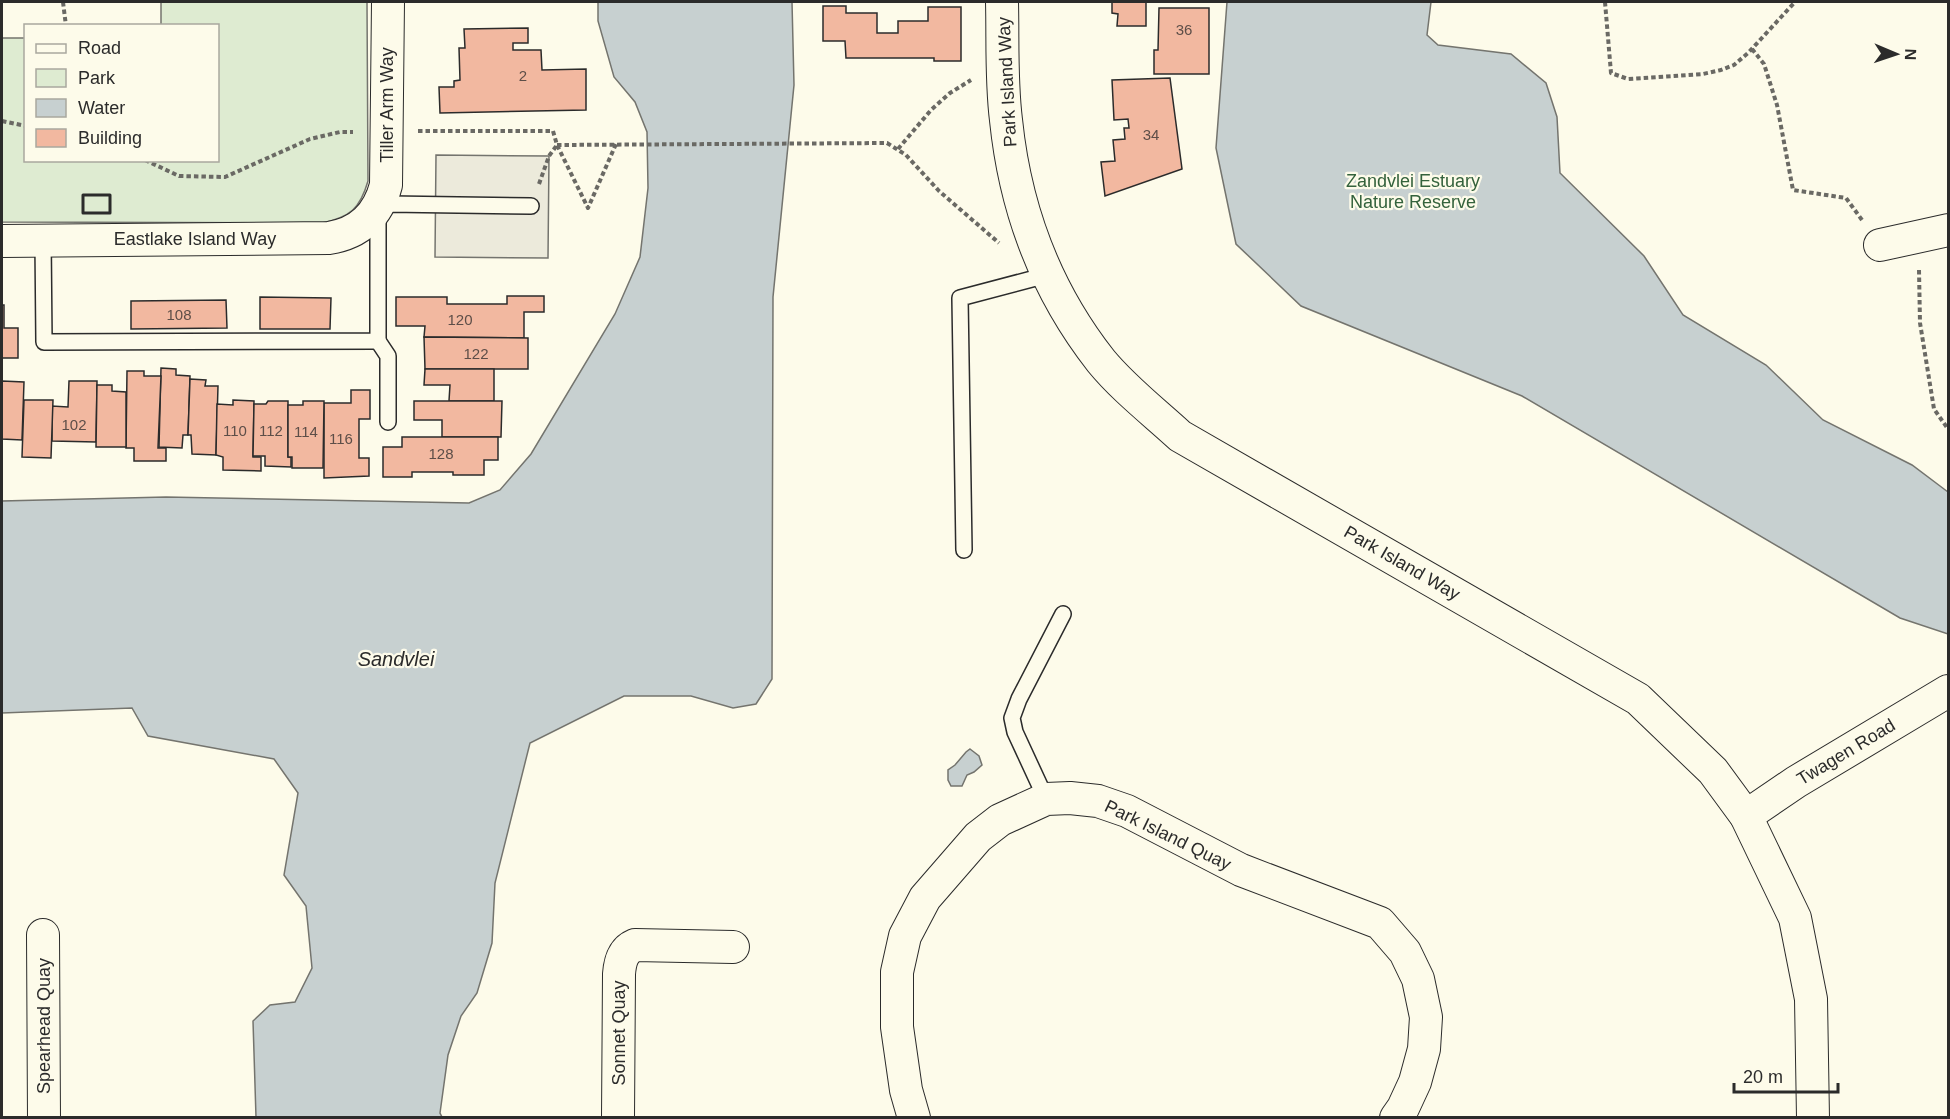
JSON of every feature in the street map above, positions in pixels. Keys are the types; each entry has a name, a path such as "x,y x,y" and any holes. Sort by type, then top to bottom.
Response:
{"street":[{"name":"Tiller Arm Way","path":"378,208 386,185 388,2"},
{"name":"Park Island Way","path":"1002,2 1005,118 1022,206 1043,267 1064,306 1102,362 1118,381 1180,436 1638,699 1713,771 1746,816 1795,918 1811,999 1813,1118"},
{"name":"Eastlake Island Way","path":"2,241 329,238 353,231 365,223 378,208"},
{"path":"1880,245 1948,230"},
{"name":"Twagen Road","path":"1746,816 1796,782 1948,691"},
{"name":"Park Island Quay","path":"914,1118 906,1090 897,1027 897,972 905,936 925,898 978,837 1000,820 1046,800 1070,798 1098,801 1127,811 1241,870 1380,923 1405,952 1418,979 1426,1017 1424,1049 1414,1082 1396,1118"},
{"name":"Spearhead Quay","path":"43,935 44,1118"},
{"name":"Sonnet Quay","path":"618,1118 619,974 620,964 628,948 635,945 733,947"}],"lane":[{"path":"388,422 388,356 378,341 378,208 389,204 531,206"},
{"path":"43,240 44,342 378,341"},
{"path":"964,550 960,298 1043,267"},
{"path":"1046,800 1015,732 1012,718 1019,699 1064,614"}],"path":[{"path":"63,2 66,24"},
{"path":"1605,2 1611,73 1628,79 1703,74 1734,65 1796,2"},
{"path":"1752,49 1764,64 1777,105 1792,190 1846,198 1880,245"},
{"path":"898,149 931,110 950,93 978,76 1003,74"},
{"path":"2,121 24,126"},
{"path":"149,162 179,176 225,177 310,139 340,132 553,131 588,208 616,144"},
{"path":"557,144 887,143 906,155 939,191 1013,255 1043,267"},
{"path":"531,206 549,156 557,144"},
{"path":"1919,237 1922,333 1934,409 1948,429"}],"green space":[{"path":"161,2 367,2 368,181 361,199 353,210 340,218 322,223 2,222 2,38 24,38 24,162 219,162 219,24 161,24"}],"shaded area":[{"path":"436,155 549,156 548,258 435,257"}],"water":[{"name":"Sandvlei","path":"598,2 792,2 794,85 773,297 772,679 756,704 733,708 691,696 624,696 530,743 495,883 492,943 477,993 461,1016 448,1055 440,1113 442,1117 256,1117 253,1021 270,1005 295,1002 312,968 306,906 284,875 298,793 274,759 148,736 132,708 2,713 2,501 166,497 469,503 500,490 531,454 615,314 640,257 648,188 647,132 635,102 614,77 598,21"},
{"name":"Zandvlei Estuary Nature Reserve","path":"1227,2 1431,2 1427,35 1438,45 1511,54 1546,83 1557,117 1560,173 1644,256 1683,315 1766,365 1823,420 1912,465 1948,492 1948,634 1900,618 1522,396 1301,306 1236,244 1216,148"},
{"path":"970,749 979,756 982,765 967,775 962,786 951,786 948,780 948,770"}],"building":[{"path":"1112,2 1146,2 1146,26 1117,26 1118,14 1112,13"},
{"path":"823,6 846,6 846,13 877,13 877,33 898,33 898,21 928,21 928,7 961,7 961,61 934,61 934,58 846,58 845,41 823,41"},
{"path":"1159,8 1209,8 1209,74 1154,74 1154,50 1158,50"},
{"path":"528,28 528,43 513,43 513,50 541,50 542,70 586,69 586,110 440,113 439,87 454,87 454,81 460,80 459,48 465,48 464,29"},
{"path":"1170,78 1182,169 1105,196 1101,162 1115,161 1113,140 1125,139 1124,128 1129,128 1128,119 1114,120 1112,80"},
{"path":"507,296 544,296 544,312 524,312 524,338 424,337 425,326 396,326 396,297 447,297 447,304 507,304"},
{"path":"260,297 331,298 330,329 260,329"},
{"path":"226,300 227,328 131,329 131,301"},
{"path":"2,305 4,305 4,328 18,328 18,358 2,358"},
{"path":"424,337 528,338 528,369 425,369"},
{"path":"161,368 176,369 176,375 190,376 188,435 183,435 182,448 159,447"},
{"path":"425,369 494,369 494,401 449,401 450,385 424,385"},
{"path":"127,371 144,371 144,376 161,376 158,448 166,448 166,461 134,461 134,448 126,448"},
{"path":"190,379 206,380 205,386 218,386 216,455 192,454 191,435 188,435"},
{"path":"2,381 24,382 22,440 2,439"},
{"path":"69,381 97,381 96,442 52,441 52,406 68,407"},
{"path":"97,385 112,385 112,391 126,392 126,447 96,447"},
{"path":"351,390 370,390 370,419 359,419 359,458 369,458 369,476 324,478 324,403 351,403"},
{"path":"24,400 53,400 51,458 22,457"},
{"path":"233,400 254,401 253,457 261,457 261,471 223,470 223,457 216,455 217,404 233,405"},
{"path":"268,401 288,401 288,457 291,457 291,467 265,466 265,456 253,456 254,404 266,404"},
{"path":"303,401 324,401 323,468 292,468 292,457 288,457 288,405 303,405"},
{"path":"414,401 502,401 501,437 442,437 442,420 414,420"},
{"path":"402,437 498,437 498,460 484,460 484,475 412,472 412,477 383,477 383,447 402,447"}],"wall":[{"path":"83,195 110,195 110,213 83,213 83,195"}]}
